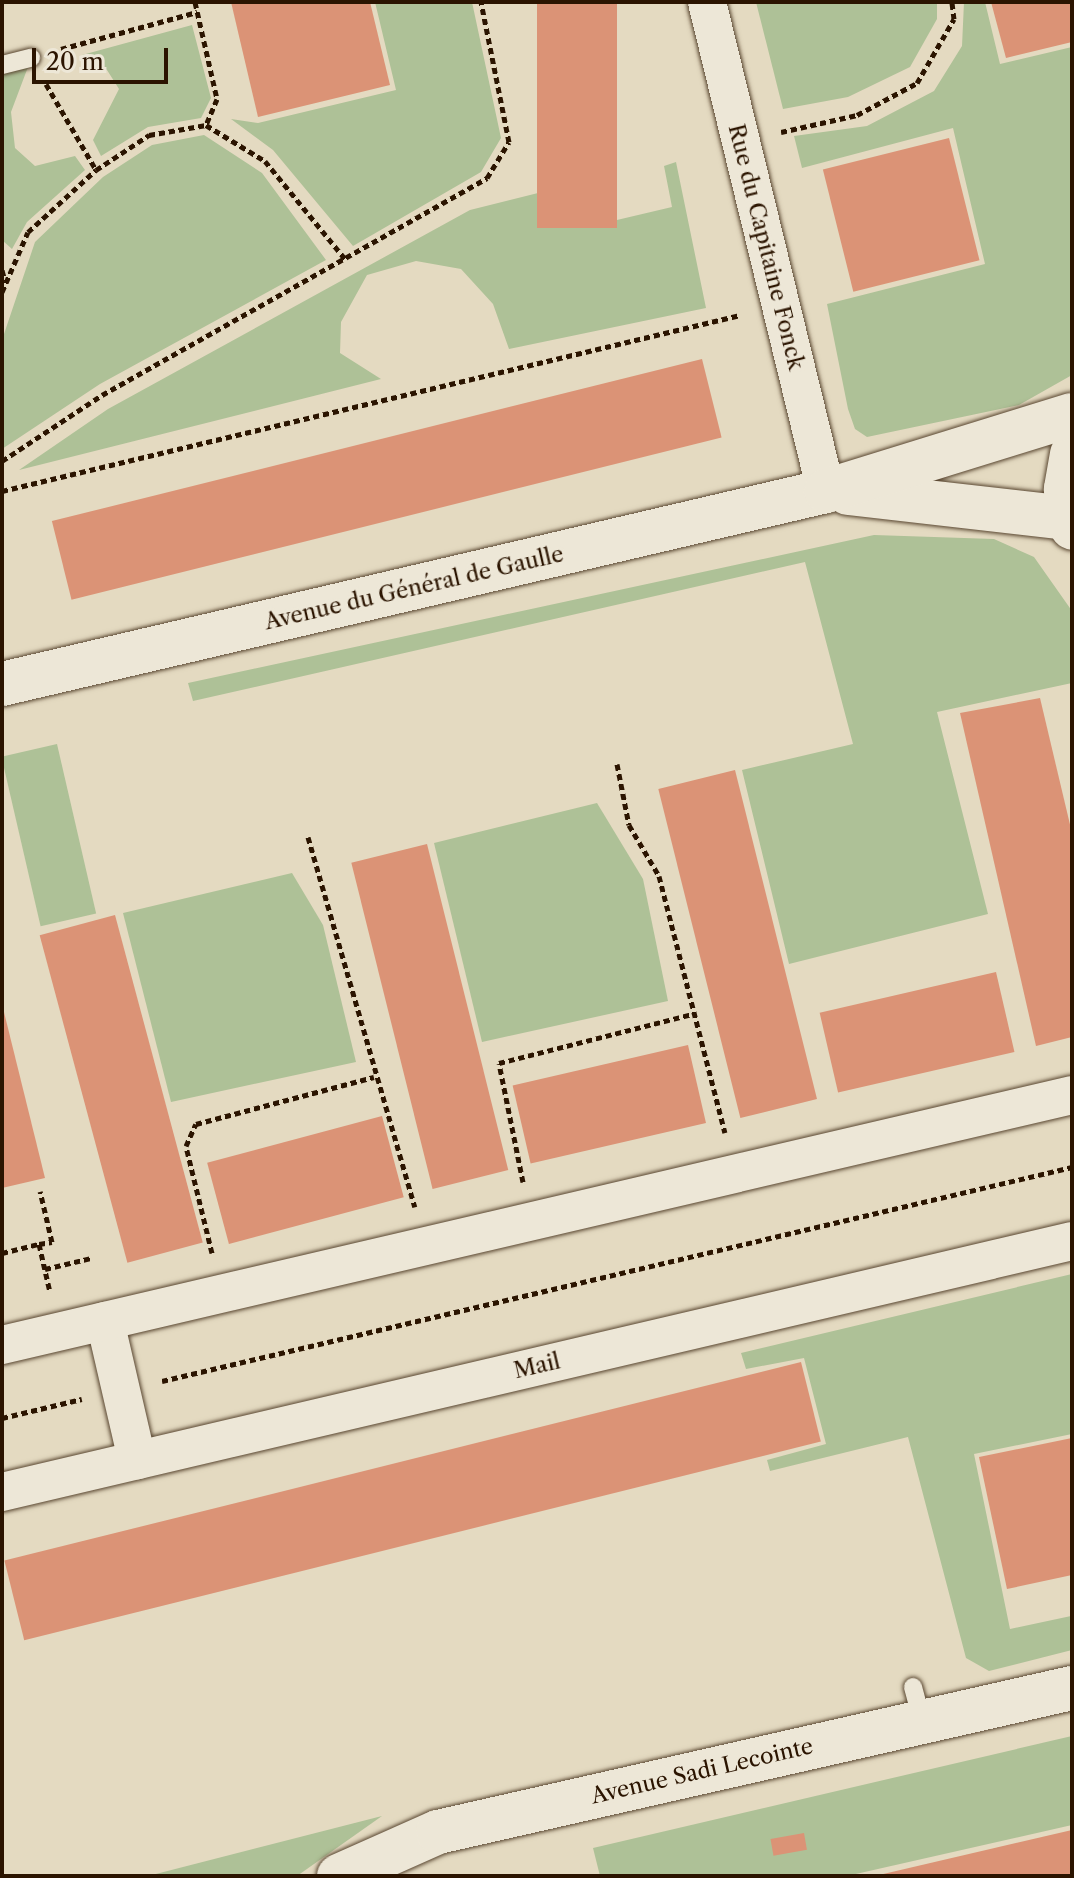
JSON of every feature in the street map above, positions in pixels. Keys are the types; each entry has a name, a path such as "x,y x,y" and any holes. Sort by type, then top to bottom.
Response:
{"street":[{"name":"Rue du Capitaine Fonck","path":"707,2 826,491"},
{"name":"Avenue du Général de Gaulle","path":"2,684 826,491 1072,415"},
{"path":"1070,523 1072,454"},
{"name":"Avenue du Général de Gaulle","path":"826,491 1070,523"},
{"path":"2,1345 1072,1095"},
{"name":"Mail","path":"2,1492 1072,1241"},
{"path":"105,1321 137,1460"},
{"name":"Avenue Sadi Lecointe","path":"339,1876 438,1832 917,1703 1072,1688"}],"lane":[{"path":"2,65 31,58"}],"path":[{"path":"195,2 217,99 206,125"},
{"path":"2,461 102,395 487,178 509,142 481,2"},
{"path":"741,141 857,115 917,83 954,19 952,2"},
{"path":"96,170 31,58 197,12"},
{"path":"2,292 28,232 96,170 149,135 206,125 265,161 346,260"},
{"path":"2,270 5,282"},
{"path":"2,491 780,306"},
{"path":"617,764 629,825 659,876 734,1174"},
{"path":"308,837 374,1077 393,1112 425,1246"},
{"path":"532,1221 499,1063 693,1014"},
{"path":"221,1294 186,1146 196,1124 374,1077"},
{"path":"2,1418 1072,1167"},
{"path":"2,1253 52,1242 40,1191"},
{"path":"39,1244 60,1332"},
{"path":"45,1269 91,1258"}],"green space":[{"path":"375,2 472,2 501,138 481,172 353,246 273,150 231,119 258,123 396,90"},
{"path":"756,2 937,2 937,19 910,67 848,97 783,109"},
{"path":"964,2 985,2 1000,64 1072,47 1072,375 1019,405 867,437 855,429 848,409 827,304 985,264 953,128 802,168 794,136 867,126 934,91 962,46"},
{"path":"192,25 211,98 201,118 148,127 101,156 93,140 119,89 107,70 82,55"},
{"path":"28,67 11,112 15,148 35,166 75,156 85,170 27,222 12,249 2,240 2,72"},
{"path":"204,135 262,173 326,260 100,384 2,449 2,340 35,242 103,177 152,145"},
{"path":"676,162 706,308 509,349 493,304 461,269 416,261 367,275 341,322 340,353 381,379 19,470 108,409 470,210 570,185 583,228 672,207 664,166"},
{"path":"874,535 994,539 1034,557 1072,611 1072,683 937,712 988,914 789,964 742,770 853,744 805,562 193,701 188,683"},
{"path":"57,744 96,914 41,926 2,757"},
{"path":"597,803 643,879 668,1001 482,1042 434,843"},
{"path":"292,873 323,925 356,1062 171,1102 123,913"},
{"path":"1072,1274 1072,1434 974,1454 1010,1629 1071,1616 1072,1650 989,1671 966,1658 908,1437 770,1471 767,1460 826,1444 804,1358 746,1369 741,1353"},
{"path":"1072,1736 1072,1825 847,1876 600,1876 593,1848"},
{"path":"382,1816 297,1876 148,1876"}],"building":[{"path":"231,2 370,2 390,85 258,117"},
{"path":"537,2 617,2 617,228 537,228"},
{"path":"991,2 1072,2 1072,42 1006,58"},
{"path":"949,138 979,260 853,292 823,169"},
{"path":"702,359 722,438 71,600 52,521"},
{"path":"1040,698 1072,833 1072,1037 1036,1046 960,713"},
{"path":"735,770 817,1099 740,1118 658,789"},
{"path":"427,844 508,1170 433,1189 351,863"},
{"path":"115,915 203,1242 127,1263 40,935"},
{"path":"996,972 1014,1052 838,1093 820,1013"},
{"path":"2,1004 45,1178 2,1188"},
{"path":"688,1045 706,1123 531,1163 513,1085"},
{"path":"382,1116 404,1197 229,1244 207,1163"},
{"path":"801,1362 821,1442 24,1640 4,1561"},
{"path":"1072,1438 1072,1575 1007,1589 979,1457"},
{"path":"1072,1830 1072,1876 879,1876 879,1875"},
{"path":"804,1833 807,1850 773,1856 771,1839"}]}
